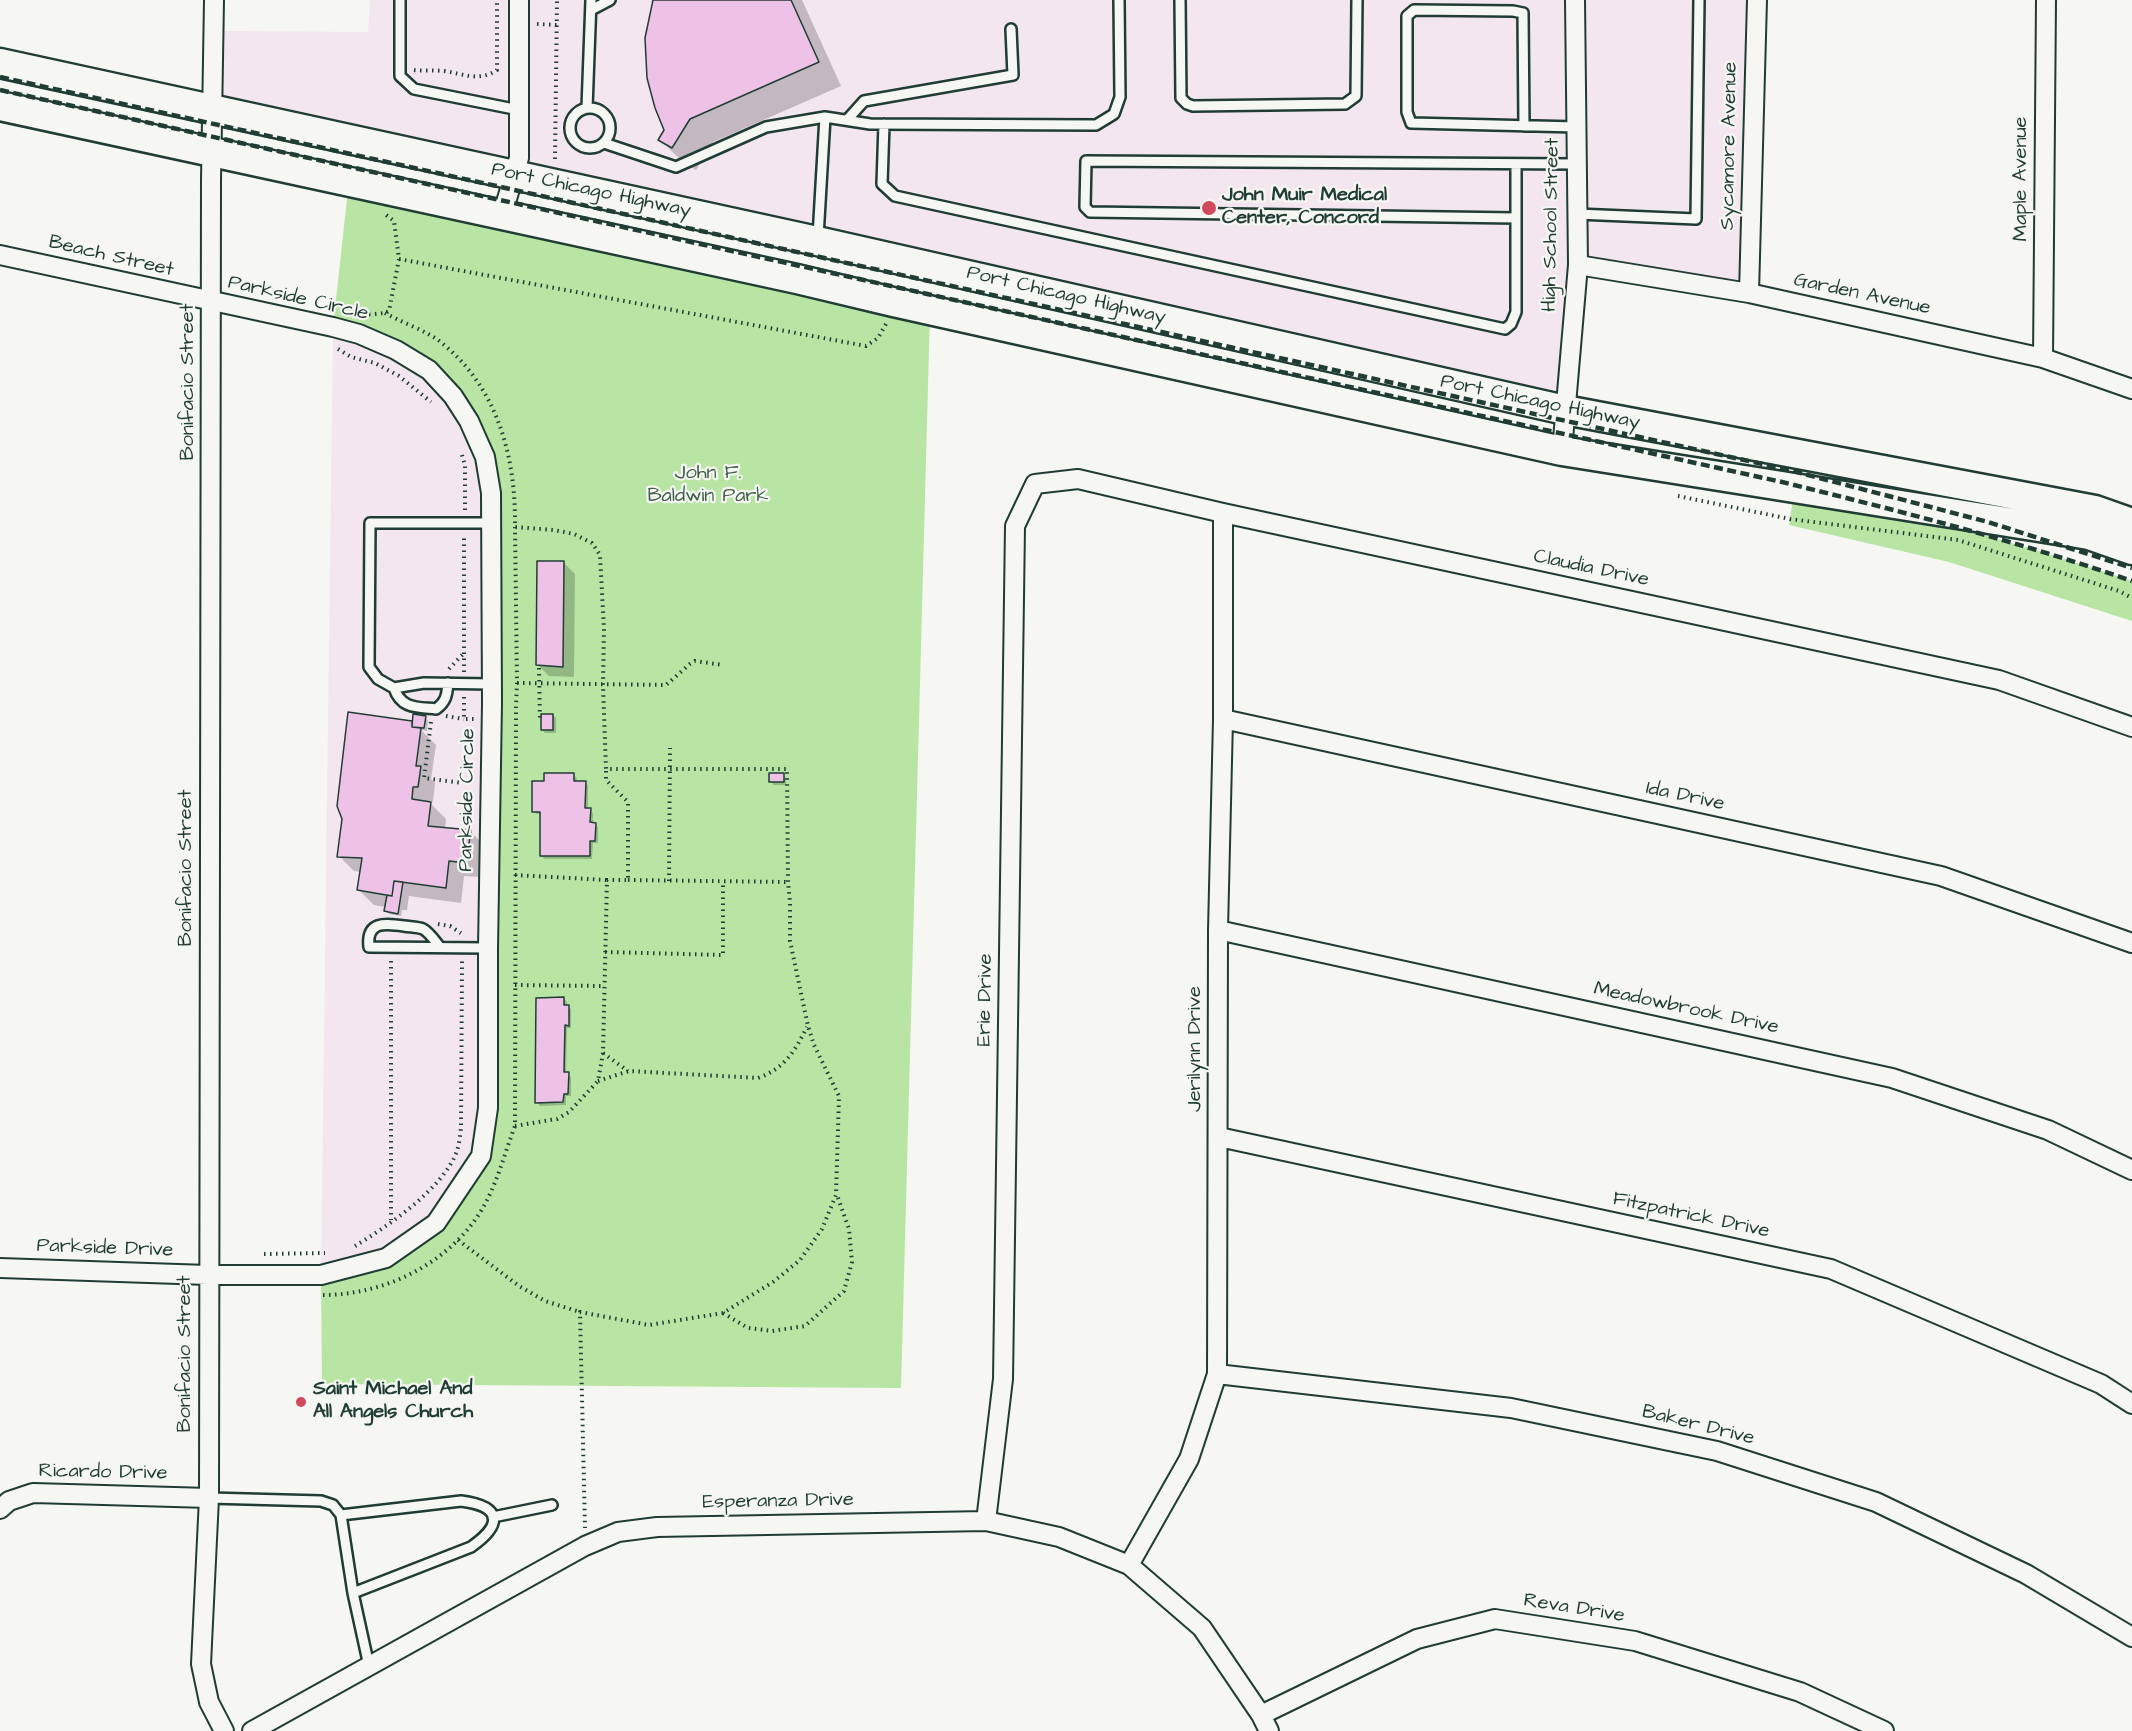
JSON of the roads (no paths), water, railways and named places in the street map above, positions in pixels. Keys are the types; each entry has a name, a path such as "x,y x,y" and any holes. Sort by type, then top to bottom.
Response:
{"main road":[{"name":"Port Chicago Highway","path":"0,63 817,241 1566,410 2095,510 2132,523"},
{"name":"Port Chicago Highway","path":"0,106 803,281 1562,451 2089,535 2132,550"},
{"path":"803,281 817,241"}],"street":[{"name":"Bonifacio Street","path":"214,0 209,1498 201,1664 209,1702 224,1731"},
{"path":"502,216 519,158 519,0"},
{"name":"High School Street","path":"1562,451 1578,265 1575,0"},
{"name":"Sycamore Avenue","path":"1749,293 1756,0"},
{"name":"Maple Avenue","path":"2043,358 2046,0"},
{"name":"Beach Street","path":"0,255 212,302"},
{"name":"Garden Avenue","path":"1578,265 1749,293 2043,358 2132,389"},
{"name":"Parkside Circle","path":"208,1275 321,1275 386,1258 436,1223 481,1156 488,1108 492,684 491,493 485,458 470,421 459,404 429,370 396,351 359,334 212,302"},
{"name":"Claudia Drive","path":"1035,484 1078,479 1223,513 1999,680 2132,727"},
{"name":"Erie Drive","path":"986,1521 1003,1379 1016,526 1035,484"},
{"name":"Jerilynn Drive","path":"1129,1565 1188,1459 1217,1374 1218,930 1223,513"},
{"name":"Ida Drive","path":"1222,719 1941,876 2132,944"},
{"name":"Meadowbrook Drive","path":"1218,930 1892,1078 2048,1130 2132,1170"},
{"name":"Fitzpatrick Drive","path":"1219,1137 1831,1269 2101,1384 2132,1404"},
{"name":"Parkside Drive","path":"0,1268 208,1275"},
{"name":"Baker Drive","path":"1217,1374 1511,1408 1717,1451 1876,1502 2026,1574 2132,1637"},
{"name":"Ricardo Drive","path":"0,1509 9,1501 33,1493 209,1498"},
{"name":"Esperanza Drive","path":"252,1731 585,1546 618,1532 657,1527 986,1521 1059,1537 1129,1565 1202,1628 1265,1723"},
{"name":"Reva Drive","path":"1265,1723 1417,1639 1495,1619 1635,1641 1800,1692 1884,1731"}],"lane":[{"path":"400,0 400,76 414,89 519,110"},
{"path":"587,108 591,0"},
{"path":"591,10 609,0"},
{"path":"604,143 676,167 766,127 825,117 884,124 1096,125 1114,114 1120,97 1119,0"},
{"path":"1180,0 1181,98 1186,104 1193,106 1345,104 1356,96 1357,0"},
{"path":"1577,214 1696,219 1699,0"},
{"path":"1524,126 1523,13 1414,10 1407,16 1407,112 1412,123 1524,126 1576,127"},
{"path":"847,120 864,101 1012,75 1011,29"},
{"path":"587,108 598,110 608,119 610,131 604,143 598,147 585,148 573,140 571,134 571,121 579,111 587,108"},
{"path":"817,241 825,117"},
{"path":"884,124 882,183 895,196 1505,329 1511,324 1516,312 1516,165"},
{"path":"1516,218 1090,212 1085,207 1086,161 1577,164"},
{"path":"491,523 370,524 369,667 378,680 394,688 424,683 492,684"},
{"path":"394,688 397,699 409,706 436,709 443,704 447,696 448,683"},
{"path":"439,946 424,929 391,924 380,924 368,937 369,947 488,948"},
{"path":"209,1498 321,1501 333,1505 341,1515 353,1593 369,1666"},
{"path":"341,1515 460,1501 479,1503 490,1510 493,1517 491,1528 485,1538 471,1547 353,1593"},
{"path":"493,1517 552,1505"}],"railway":[{"path":"0,77 1785,469 1988,522 2132,568"},
{"path":"0,90 1782,482 1958,527 2132,581"}],"place":[{"name":"John Muir Medical Center, Concord","path":"1209,208"},
{"name":"Saint Michael And All Angels Church","path":"301,1402"}],"park label":[{"name":"John F. Baldwin Park","path":"708,486"}]}
